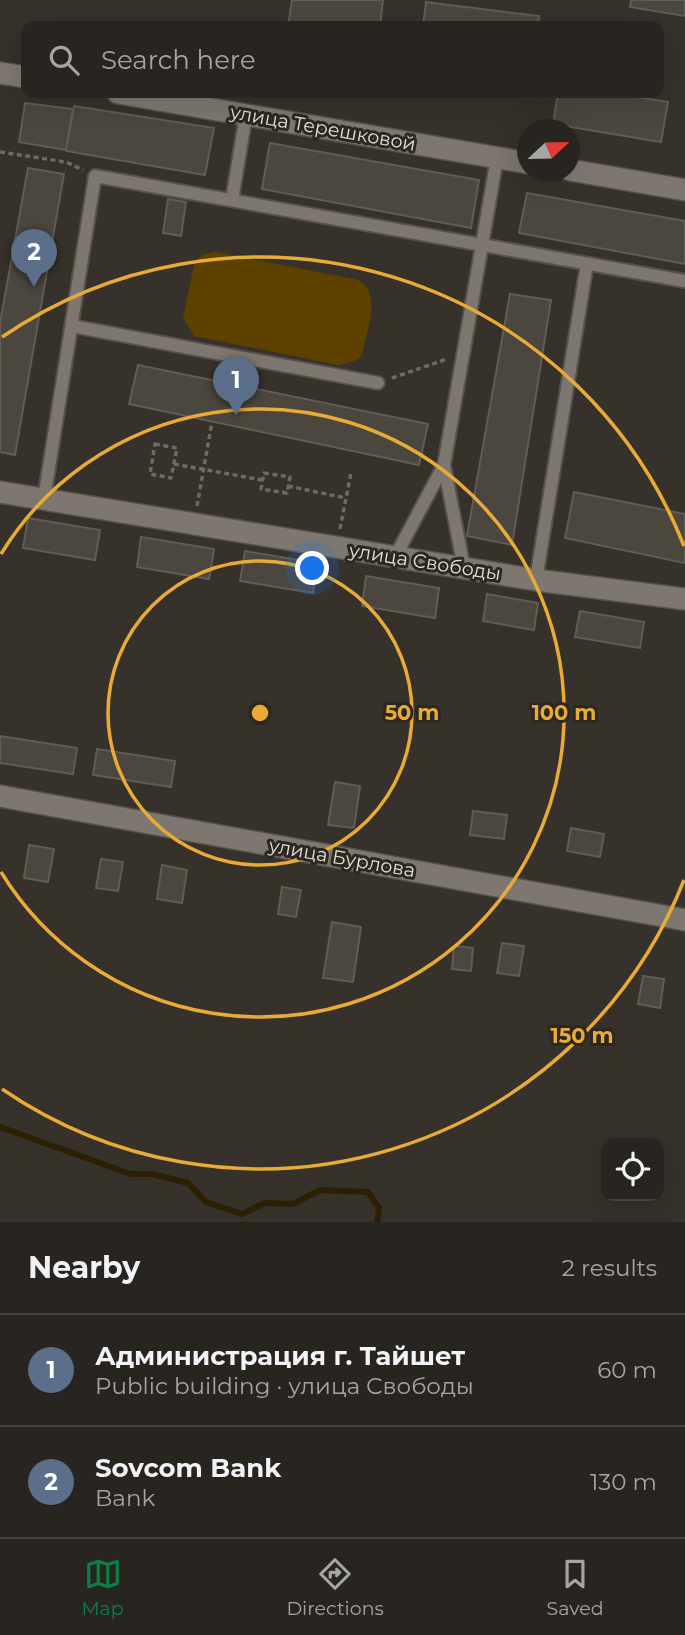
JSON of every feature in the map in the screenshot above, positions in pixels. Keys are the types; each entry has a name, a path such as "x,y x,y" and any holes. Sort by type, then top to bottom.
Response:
{"street":[{"path":"0,73 21,76"},
{"name":"улица Терешковой","path":"148,98 517,161"},
{"path":"580,172 685,190"},
{"name":"улица Свободы","path":"0,492 536,580 685,600"},
{"name":"улица Бурлова","path":"0,796 685,920"}],"lane":[{"path":"232,200 246,114"},
{"path":"395,557 444,465 497,158"},
{"path":"44,499 95,176 685,281"},
{"path":"536,580 587,264"},
{"path":"72,326 378,383"},
{"path":"444,465 464,568"}],"path":[{"path":"0,152 66,162 95,176"},
{"path":"378,383 463,354"},
{"path":"194,524 212,422"},
{"path":"155,444 177,447 174,464 171,478 150,474 155,444"},
{"path":"174,464 262,480"},
{"path":"264,473 290,477 288,486 287,493 261,489 264,473"},
{"path":"336,547 351,473"},
{"path":"288,486 346,498"}],"shaded area":[{"path":"215,252 359,280 366,287 372,304 362,356 355,361 338,365 194,336 183,317 195,261 204,254"}],"building":[{"path":"292,0 383,0 381,21 289,21"},
{"path":"631,0 685,0 685,16 630,7"},
{"path":"426,2 539,16 538,21 424,21"},
{"path":"557,98 643,98 668,102 661,142 580,128 580,119 554,119"},
{"path":"25,103 73,109 66,150 19,142"},
{"path":"74,106 214,128 205,175 66,151"},
{"path":"270,143 479,180 471,228 262,189"},
{"path":"28,168 64,174 15,455 0,452 0,323"},
{"path":"527,193 685,221 685,264 519,233"},
{"path":"168,199 186,202 181,236 163,233"},
{"path":"510,294 551,300 512,545 467,536"},
{"path":"138,365 428,424 419,465 129,404"},
{"path":"574,492 685,514 685,563 565,538"},
{"path":"28,518 100,530 95,560 23,548"},
{"path":"141,537 214,549 209,579 137,567"},
{"path":"245,551 317,563 313,593 240,581"},
{"path":"366,576 439,588 435,618 362,606"},
{"path":"487,594 538,603 534,630 483,621"},
{"path":"580,611 644,622 640,648 575,637"},
{"path":"0,736 77,748 73,774 0,763"},
{"path":"97,749 175,761 171,787 93,775"},
{"path":"335,782 360,786 354,828 328,825"},
{"path":"473,811 507,815 504,839 470,835"},
{"path":"571,828 604,834 600,857 567,851"},
{"path":"29,845 54,849 48,882 24,878"},
{"path":"101,859 123,862 118,891 96,888"},
{"path":"162,865 187,870 182,903 157,899"},
{"path":"282,887 301,890 296,917 278,914"},
{"path":"332,922 361,927 353,982 323,978"},
{"path":"502,943 524,946 519,976 497,973"},
{"path":"454,946 473,948 471,971 452,969"},
{"path":"643,976 664,979 660,1008 638,1004"}],"waterway":[{"path":"0,1127 131,1174 152,1174 188,1183 206,1202 242,1214 265,1203 293,1204 320,1190 368,1192 379,1208 377,1222"}],"place":[{"name":"Sovcom Bank","path":"34,287"},
{"name":"Администрация г. Тайшет","path":"236,415"}]}
